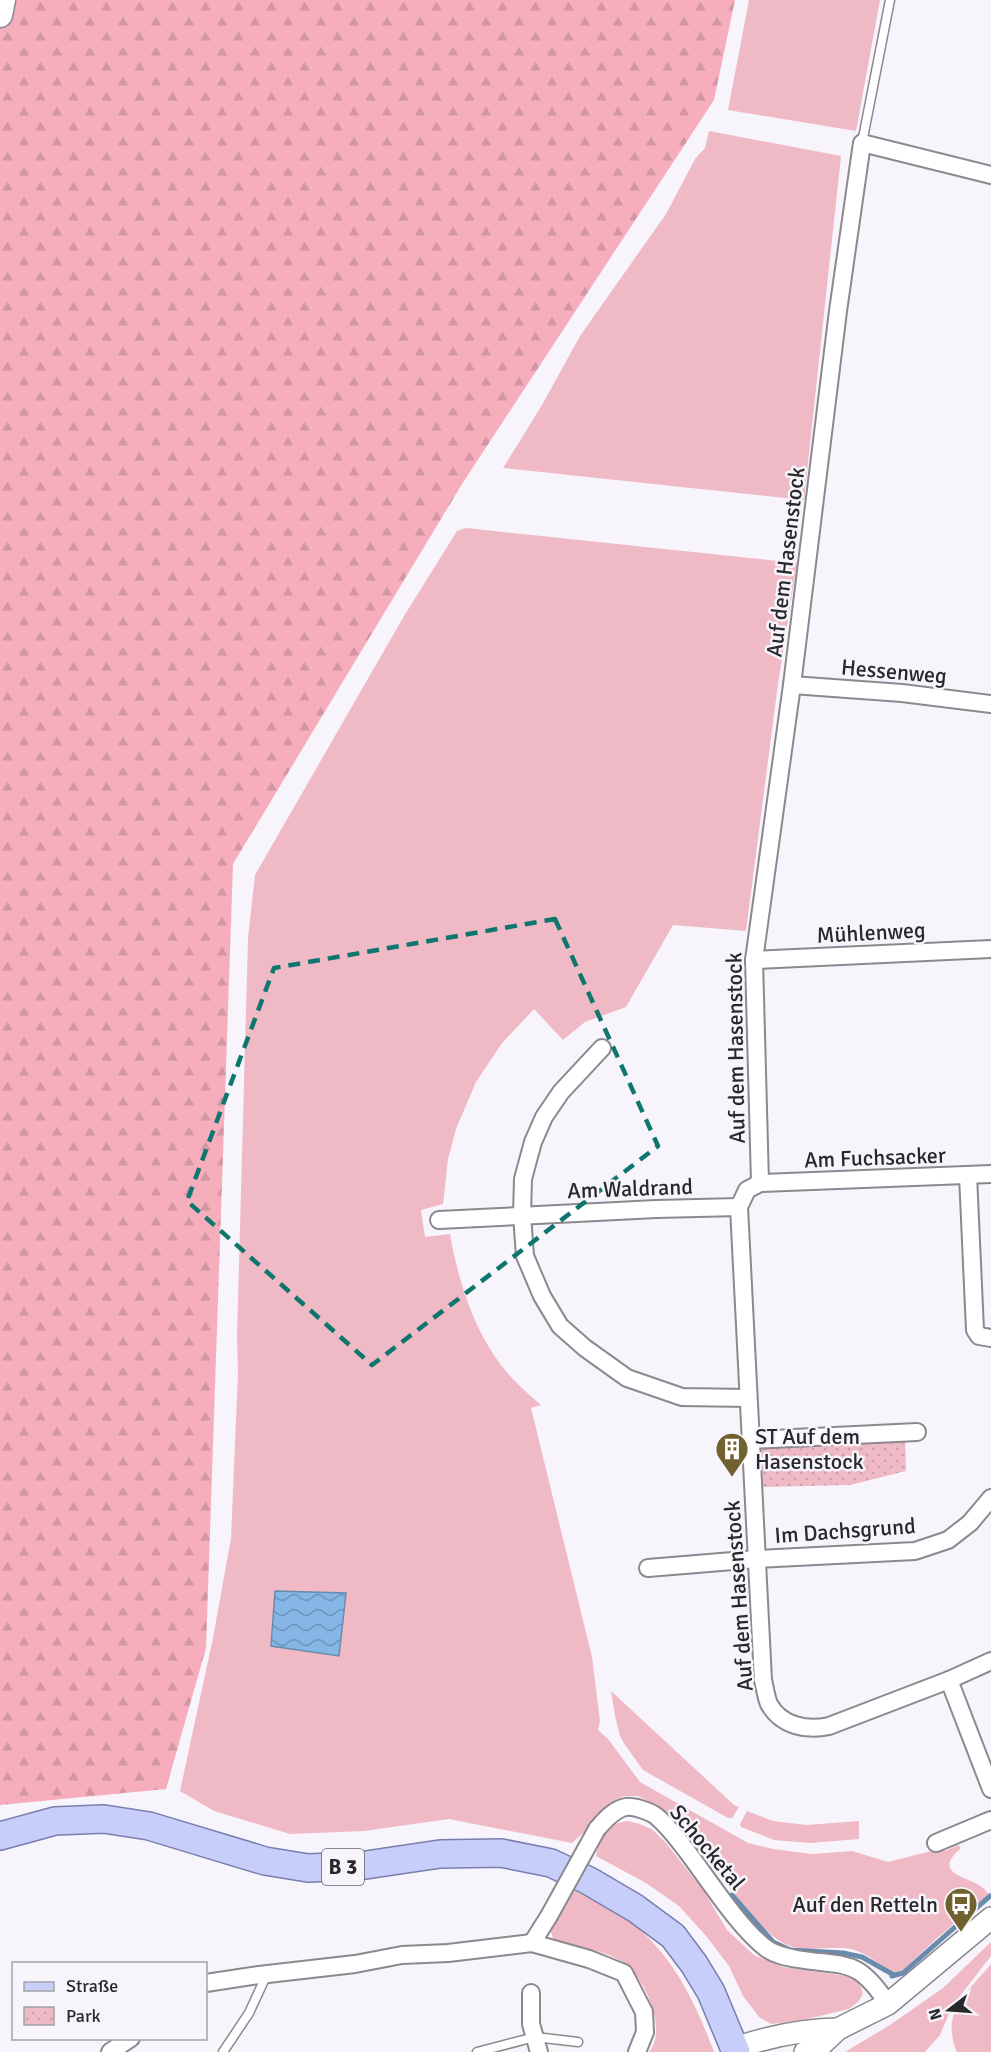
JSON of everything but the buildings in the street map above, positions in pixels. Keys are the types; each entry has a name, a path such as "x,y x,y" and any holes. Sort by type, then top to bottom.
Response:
{"main road":[{"path":"0,15 3,0"},
{"name":"B 3","path":"0,1836 55,1821 104,1819 149,1826 265,1861 308,1868 359,1866 440,1854 471,1853 501,1853 551,1863 589,1881 635,1908 673,1936 711,1992 735,2050"}],"street":[{"path":"862,143 991,175"},
{"name":"Auf dem Hasenstock","path":"760,1184 754,960 862,143"},
{"name":"Hessenweg","path":"792,685 902,693 991,704"},
{"name":"Mühlenweg","path":"754,960 991,949"},
{"path":"602,1048 561,1092 544,1117 533,1142 523,1179 522,1215 525,1256 542,1296 560,1326 585,1348 627,1378 682,1396 748,1398"},
{"name":"Am Fuchsacker","path":"760,1184 991,1174"},
{"path":"968,1175 975,1330 979,1336 991,1338"},
{"path":"739,1206 747,1190 760,1184"},
{"name":"Auf dem Hasenstock","path":"739,1206 763,1680 769,1704 780,1717 792,1724 816,1729 948,1680 991,1661"},
{"name":"Am Waldrand","path":"439,1220 739,1206"},
{"path":"750,1440 917,1432"},
{"name":"Im Dachsgrund","path":"648,1568 757,1559 915,1551 948,1540 970,1523 991,1498"},
{"path":"948,1680 991,1789"},
{"name":"Schocketal","path":"532,1943 597,1828 611,1815 626,1807 641,1809 653,1814 668,1827 736,1917 767,1949 779,1956 846,1965 862,1972 879,1990 888,2004"},
{"path":"936,1842 991,1820"},
{"path":"805,2052 822,2044 838,2029 888,2004 991,1918"},
{"path":"207,1983 355,1964 402,1955 448,1953 532,1943 589,1959 624,1973 644,2012 645,2032 637,2052"},
{"path":"531,1993 531,2024 537,2044"},
{"path":"735,2050 766,2038 814,2029 838,2029"},
{"path":"110,2052 128,2040"}],"lane":[{"path":"862,143 890,0"},
{"path":"223,2052 249,2013 267,1974"},
{"path":"477,2052 537,2044 578,2042"}],"highlighted area":[{"path":"555,919 658,1146 372,1365 187,1201 274,968"}],"green space":[{"path":"0,0 735,0 714,100 462,484 233,864 206,1648 166,1789 0,1805"},
{"path":"749,0 880,0 856,131 728,110"},
{"path":"709,131 841,156 804,500 503,468 542,405 580,336 666,214 695,159 705,148"},
{"path":"466,528 797,563 778,684 746,931 673,925 626,1007 585,1022 563,1040 534,1009 502,1043 476,1082 456,1129 448,1159 443,1204 421,1210 425,1237 450,1234 464,1291 488,1345 511,1377 541,1405 531,1408 592,1657 600,1721 598,1730 608,1739 640,1782 748,1843 812,1854 852,1851 888,1862 943,1848 945,1851 958,1845 961,1848 953,1857 950,1864 951,1869 982,1887 989,1894 904,1969 896,1973 863,1953 851,1949 797,1948 776,1939 757,1921 678,1825 656,1805 638,1796 624,1796 615,1800 572,1843 449,1819 364,1831 290,1834 214,1811 180,1791 213,1638 231,1538 238,1373 237,1336 248,938 255,875 404,616 457,531","holes":["275,1591 339,1656 271,1646"]},
{"path":"905,1437 906,1471 850,1485 758,1487 754,1445"},
{"path":"611,1691 734,1805 739,1807 732,1818 728,1818 643,1770 620,1736"},
{"path":"747,1811 773,1821 806,1825 859,1821 859,1839 810,1843 774,1840 741,1827 740,1824"},
{"path":"628,1821 653,1830 666,1843 703,1890 727,1930 754,1955 783,1967 846,1976 861,1987 863,1994 858,2002 849,2009 807,2019 771,2024 759,2017 743,1996 729,1966 679,1906 646,1883 596,1856 602,1831"},
{"path":"574,1891 626,1918 663,1954 691,1999 714,2052 649,2052 654,2042 655,2015 644,1988 636,1976 618,1959 594,1950 554,1941 549,1926"},
{"path":"991,1942 991,1956 960,1996 940,2035 925,2052 845,2052 890,2025 943,1988"},
{"path":"991,1964 991,2052 957,2052 953,2038 954,2014 965,1994"}],"water":[{"path":"275,1591 346,1593 339,1656 271,1646"}],"waterway":[{"path":"732,1895 773,1942 790,1950 843,1953 862,1957 894,1975"},
{"path":"892,1976 903,1973 990,1896"}],"place":[{"name":"ST Auf dem Hasenstock","path":"732,1478"},
{"name":"Auf den Retteln","path":"961,1933"}]}
